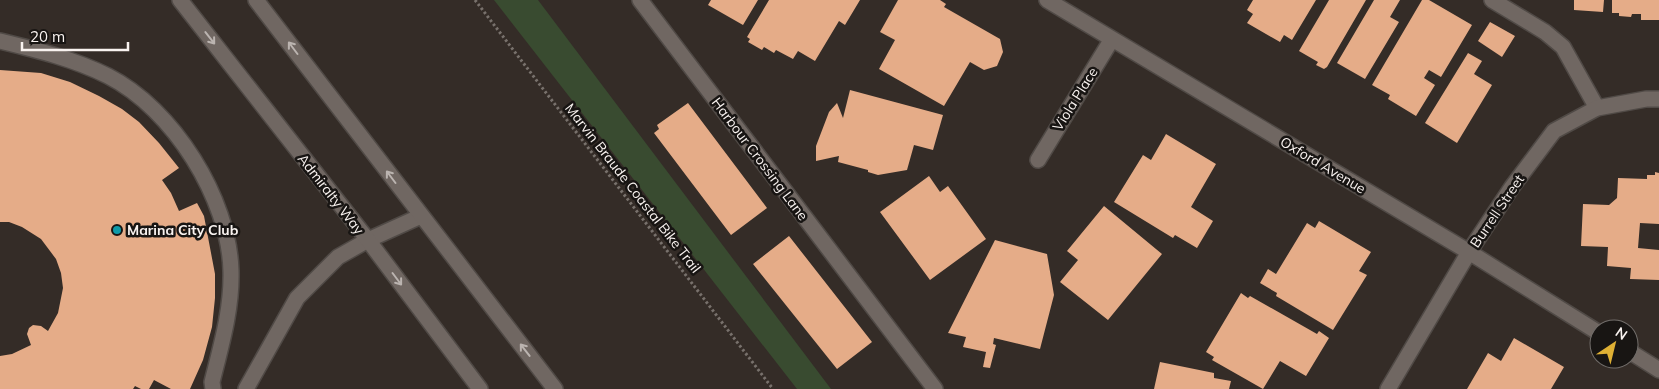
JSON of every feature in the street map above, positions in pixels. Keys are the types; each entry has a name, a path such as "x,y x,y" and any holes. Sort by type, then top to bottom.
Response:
{"street":[{"name":"Admiralty Way","path":"180,0 368,240 480,389"},
{"path":"256,0 555,389"},
{"name":"Harbour Crossing Lane","path":"640,0 935,389"},
{"name":"Oxford Avenue","path":"1047,0 1469,252 1589,327"},
{"path":"1492,0 1545,32 1563,47 1597,108"},
{"name":"Viola Place","path":"1038,160 1112,39"},
{"path":"0,41 72,60 109,77 140,96 162,118 193,159 218,208 231,268 230,299 223,339 212,382 213,389"},
{"name":"Burrell Street","path":"1388,389 1469,252 1512,187 1554,131 1597,108 1646,99 1659,99"},
{"path":"246,389 297,298 338,257 368,240 421,216"},
{"path":"1639,357 1659,370"}],"path":[{"name":"Marvin Braude Coastal Bike Trail","path":"475,0 773,389"}],"green space":[{"path":"494,0 538,0 831,389 797,389"}],"building":[{"path":"711,0 758,0 743,25 708,5"},
{"path":"769,0 860,0 845,25 839,21 815,61 798,51 793,59 776,50 774,53 764,47 762,50 748,42 750,39 747,37"},
{"path":"898,0 940,0 946,4 944,7 1000,39 1003,52 997,66 984,70 970,62 944,106 879,69 895,40 880,32"},
{"path":"1253,0 1316,0 1292,40 1284,35 1280,42 1247,23 1253,14 1247,10"},
{"path":"1329,0 1366,0 1327,67 1324,69 1316,65 1318,62 1299,51"},
{"path":"1374,0 1400,0 1390,17 1399,22 1365,79 1337,63"},
{"path":"1422,0 1429,0 1472,25 1441,77 1429,70 1424,78 1435,85 1416,116 1388,99 1390,95 1372,85"},
{"path":"1574,0 1604,0 1603,12 1574,10"},
{"path":"1612,0 1659,0 1659,20 1641,20 1641,14 1632,14 1631,17 1619,16 1619,13 1612,13"},
{"path":"1490,22 1515,36 1502,57 1478,41"},
{"path":"1468,53 1482,61 1474,74 1492,85 1457,143 1425,123"},
{"name":"Marina City Club","path":"0,70 41,73 70,82 99,96 122,109 139,122 179,168 162,180 171,193 179,211 197,203 204,216 215,274 212,327 203,360 190,389 171,389 154,380 149,389 141,389 135,386 133,389 0,389 0,356 12,354 31,345 27,334 29,328 33,325 41,326 48,331 58,313 63,288 61,273 56,259 41,239 22,227 9,222 0,222"},
{"path":"850,90 943,115 933,150 914,145 907,170 878,175 868,172 868,170 838,162 839,156 816,161 816,146 829,112 837,103 843,118"},
{"path":"688,103 767,208 731,235 654,133 659,129 657,125"},
{"path":"1166,134 1216,164 1191,207 1213,221 1197,248 1175,235 1173,238 1114,202 1143,155 1151,160"},
{"path":"1655,172 1659,173 1659,224 1640,223 1638,248 1659,250 1659,280 1630,279 1631,268 1607,266 1608,247 1581,246 1583,204 1609,205 1617,198 1618,178 1647,179 1647,175 1655,175"},
{"path":"929,176 940,192 948,186 986,239 930,280 880,212"},
{"path":"1104,206 1162,254 1108,320 1060,282 1078,260 1067,251"},
{"path":"1319,221 1371,252 1359,271 1367,275 1333,330 1276,296 1277,293 1260,283 1268,269 1276,274 1307,223 1315,228"},
{"path":"789,236 872,342 837,369 753,264"},
{"path":"995,240 1047,254 1054,295 1040,349 994,338 993,344 996,345 990,368 983,367 986,352 963,347 966,337 948,333"},
{"path":"1241,293 1248,298 1250,296 1317,334 1319,331 1329,338 1306,376 1280,361 1263,389 1212,360 1214,357 1206,352"},
{"path":"1514,338 1564,367 1551,389 1467,389 1488,353 1501,361"},
{"path":"1160,362 1214,373 1214,378 1231,381 1229,389 1154,389"}],"place":[{"name":"Marina City Club","path":"117,230"}]}
